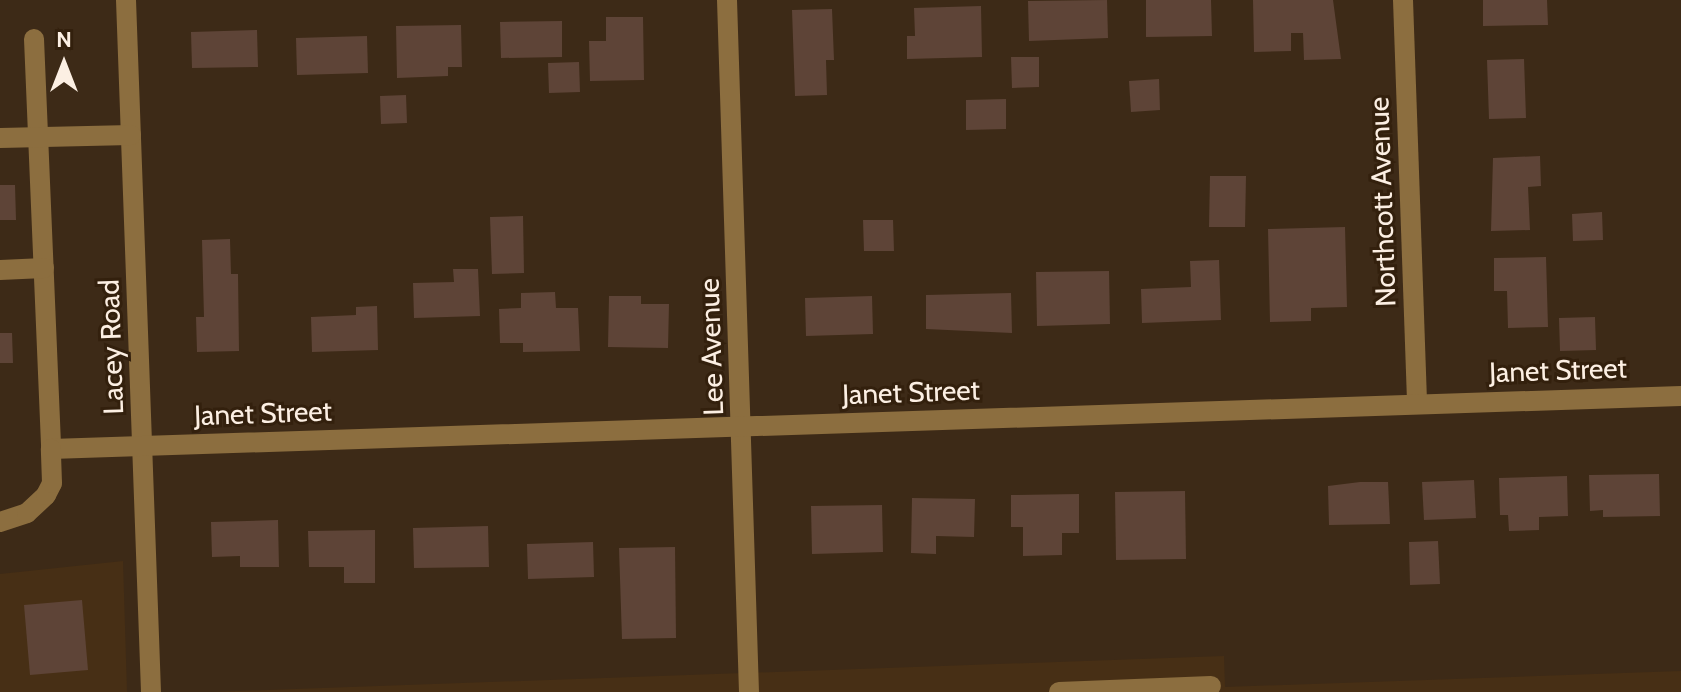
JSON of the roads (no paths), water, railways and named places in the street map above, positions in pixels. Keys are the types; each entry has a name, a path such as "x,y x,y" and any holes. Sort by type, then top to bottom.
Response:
{"street":[{"name":"Lacey Road","path":"126,0 151,692"},
{"name":"Lee Avenue","path":"727,0 749,692"},
{"name":"Northcott Avenue","path":"1403,0 1417,403"},
{"path":"0,522 27,513 46,495 52,483 34,39"},
{"path":"0,138 131,135"},
{"path":"0,270 44,268"},
{"name":"Janet Street","path":"51,449 1681,396"},
{"path":"1059,692 1211,686"}]}
